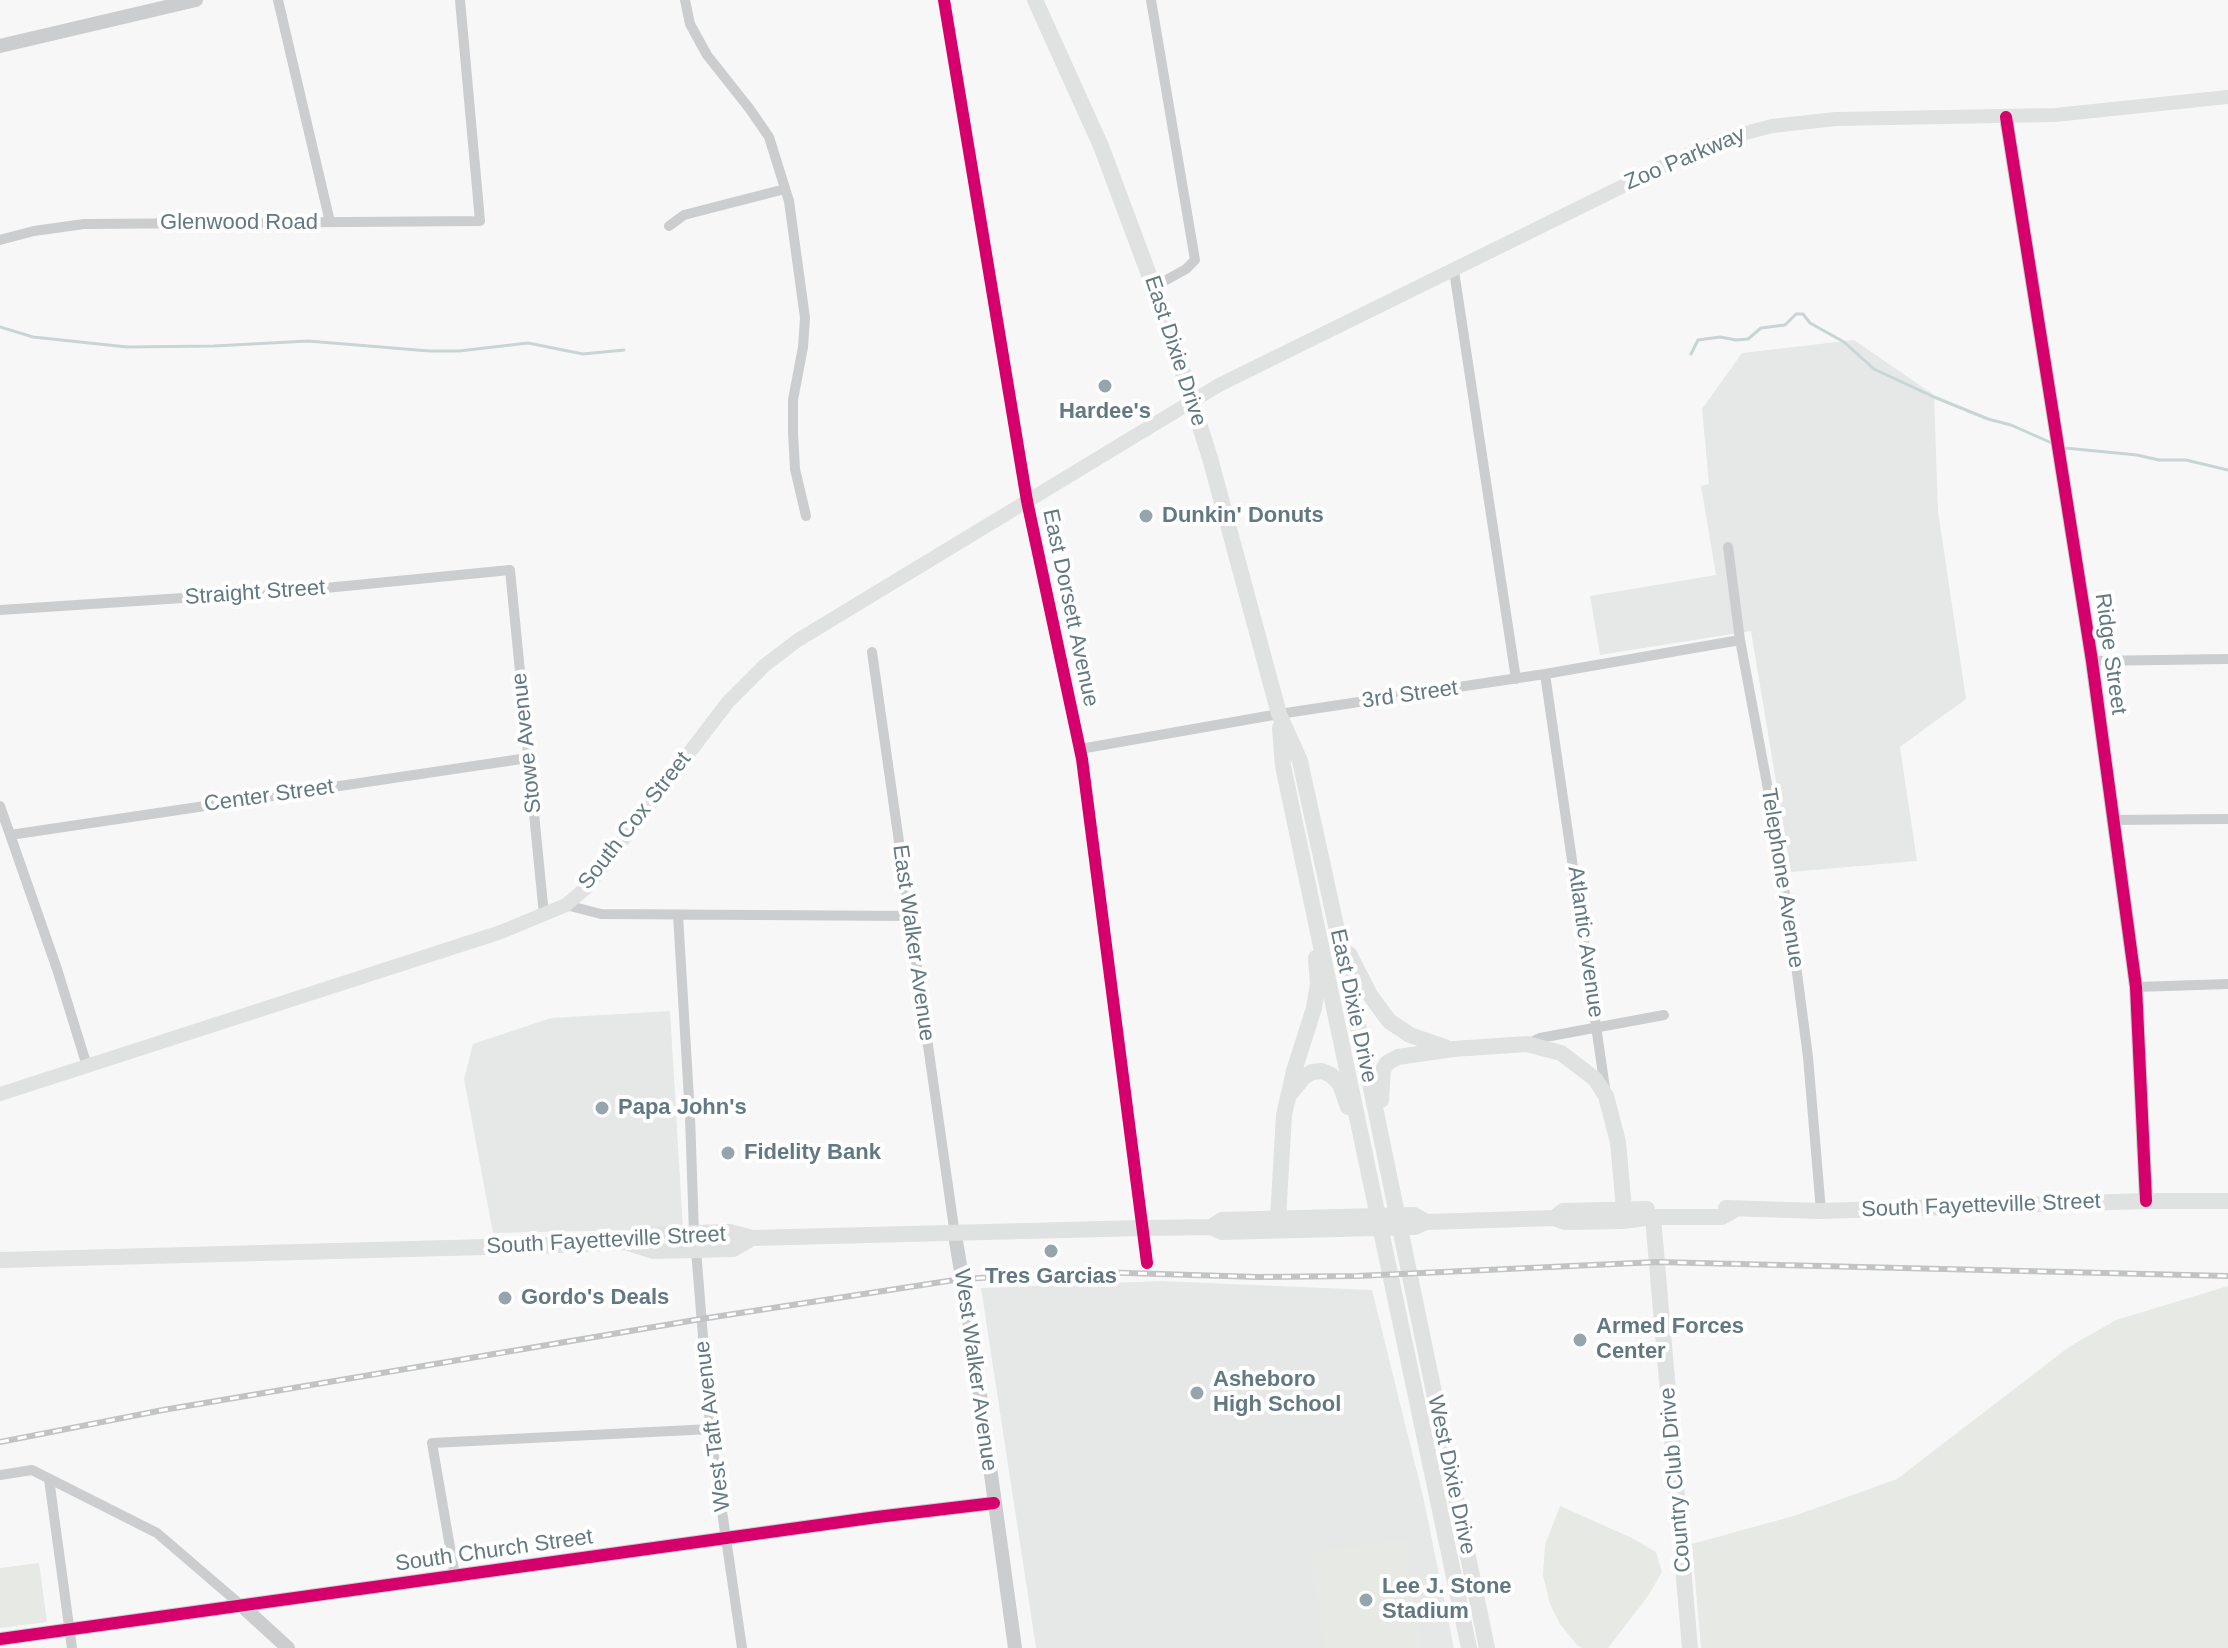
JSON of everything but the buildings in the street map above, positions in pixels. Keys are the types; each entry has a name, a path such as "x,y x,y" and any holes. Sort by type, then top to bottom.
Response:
{"main road":[{"name":"East Dixie Drive","path":"1035,0 1101,146 1154,287 1210,458 1279,714 1300,761 1415,1301"},
{"name":"Zoo Parkway","path":"1192,402 1251,369 1607,193 1730,137 1772,126 1836,119 2006,117 2114,111 2228,97"},
{"name":"South Cox Street","path":"0,1094 501,932 566,905 586,888 728,702 765,665 810,632 1192,402"},
{"name":"East Dixie Drive","path":"1279,714 1283,766 1398,1305"},
{"path":"1334,915 1362,982 1389,1021 1420,1040 1453,1049"},
{"path":"1278,1219 1282,1136 1289,1096 1314,1008 1318,984 1316,951 1319,929"},
{"path":"1382,1143 1381,1079 1387,1063 1398,1057 1453,1049 1527,1044 1561,1053 1574,1061 1595,1079 1606,1096"},
{"path":"1289,1096 1312,1072 1322,1071 1331,1075 1340,1084 1349,1110 1362,1133"},
{"name":"Atlantic Avenue","path":"1606,1096 1618,1142 1624,1209"},
{"name":"South Fayetteville Street","path":"1554,1218 1563,1211 1624,1209 1721,1207 1734,1210 1821,1211 2228,1201"},
{"name":"South Fayetteville Street","path":"0,1260 634,1245 663,1234 694,1233 746,1236 955,1235 1142,1228 1211,1227 1222,1232 1415,1227 1426,1222 1722,1217 1734,1210"},
{"name":"South Fayetteville Street","path":"1211,1227 1222,1220 1414,1215 1426,1222"},
{"name":"Country Club Drive","path":"1653,1217 1690,1648"},
{"path":"634,1245 653,1251 733,1249 746,1236"},
{"name":"West Dixie Drive","path":"1415,1301 1487,1648"},
{"name":"West Dixie Drive","path":"1398,1305 1469,1648"}],"street":[{"path":"0,46 196,0"},
{"path":"278,0 330,222"},
{"name":"Glenwood Road","path":"0,240 44,229 84,224 480,221 460,0"},
{"path":"685,0 690,24 707,55 769,137 785,189 802,280 805,318 793,400 793,433 795,469 806,516"},
{"name":"East Dorsett Avenue","path":"944,0 1027,501 1080,749 1147,1263"},
{"path":"1151,0 1195,260 1186,269 1154,287"},
{"name":"Ridge Street","path":"2006,117 2092,661 2136,987 2146,1201"},
{"path":"669,226 684,215 785,189"},
{"path":"1454,271 1516,679"},
{"name":"Telephone Avenue","path":"1728,547 1740,640 1773,816 1797,973 1808,1057 1821,1211"},
{"name":"Straight Street","path":"0,610 305,590 510,570"},
{"name":"Stowe Avenue","path":"510,570 544,915"},
{"name":"3rd Street","path":"1080,749 1740,640"},
{"name":"East Walker Avenue","path":"872,652 955,1235"},
{"path":"2092,661 2228,659"},
{"name":"Atlantic Avenue","path":"1545,674 1606,1096"},
{"name":"Center Street","path":"10,835 528,758"},
{"path":"0,806 87,1066"},
{"path":"2113,820 2228,819"},
{"path":"566,905 601,914 910,916"},
{"path":"678,915 694,1233"},
{"path":"2136,987 2228,984"},
{"path":"1527,1044 1540,1038 1664,1015"},
{"name":"West Walker Avenue","path":"955,1235 1015,1648"},
{"name":"West Taft Avenue","path":"696,1250 711,1429 742,1648"},
{"path":"455,1576 432,1443 711,1429"},
{"path":"0,1475 32,1470 157,1533 288,1648"},
{"path":"49,1479 72,1648"},
{"name":"South Church Street","path":"0,1639 994,1503"}],"shaded area":[{"path":"1854,340 1934,395 1938,511 1966,699 1900,747 1917,861 1791,872 1751,631 1600,655 1590,596 1716,575 1701,486 1709,484 1702,409 1742,353"},
{"path":"670,1011 683,1229 493,1233 464,1079 473,1044 551,1018"},
{"name":"Asheboro High School","path":"1161,1281 1372,1290 1423,1496 1454,1648 1036,1648 981,1288"},
{"path":"2228,1286 2228,1648 1701,1648 1692,1544 1797,1515 1897,1479 2069,1347 2116,1320"},
{"path":"1560,1506 1656,1552 1662,1572 1648,1596 1608,1648 1582,1648 1577,1645 1560,1624 1550,1604 1543,1575 1545,1545"},
{"name":"Lee J. Stone Stadium","path":"1405,1539 1422,1648 1325,1648 1310,1553"},
{"path":"39,1563 47,1622 0,1628 0,1568"}],"waterway":[{"path":"1691,354 1698,340 1720,337 1748,339 1761,328 1785,325 1796,314 1803,314 1810,323 1844,342 1874,369 1934,397 2054,444"},
{"path":"0,327 33,337 127,347 308,341 429,351 459,351 528,343 583,354 624,350"},
{"path":"2065,448 2159,460 2186,460 2228,470"}],"railway":[{"path":"0,1442 163,1410 701,1319 961,1279 1094,1272 1259,1277 1357,1276 1657,1262 2228,1276"}],"cycle path":[{"path":"944,0 1027,501 1082,759 1147,1263"},
{"path":"2006,117 2092,661 2136,987 2146,1201"},
{"path":"0,1639 994,1503"}],"place":[{"name":"Hardee's","path":"1105,386"},
{"name":"Dunkin' Donuts","path":"1146,516"},
{"name":"Papa John's","path":"602,1108"},
{"name":"Fidelity Bank","path":"728,1153"},
{"name":"Tres Garcias","path":"1051,1251"},
{"name":"Gordo's Deals","path":"505,1298"},
{"name":"Armed Forces Center","path":"1580,1340"},
{"name":"Asheboro High School","path":"1197,1393"},
{"name":"Lee J. Stone Stadium","path":"1366,1600"}]}
